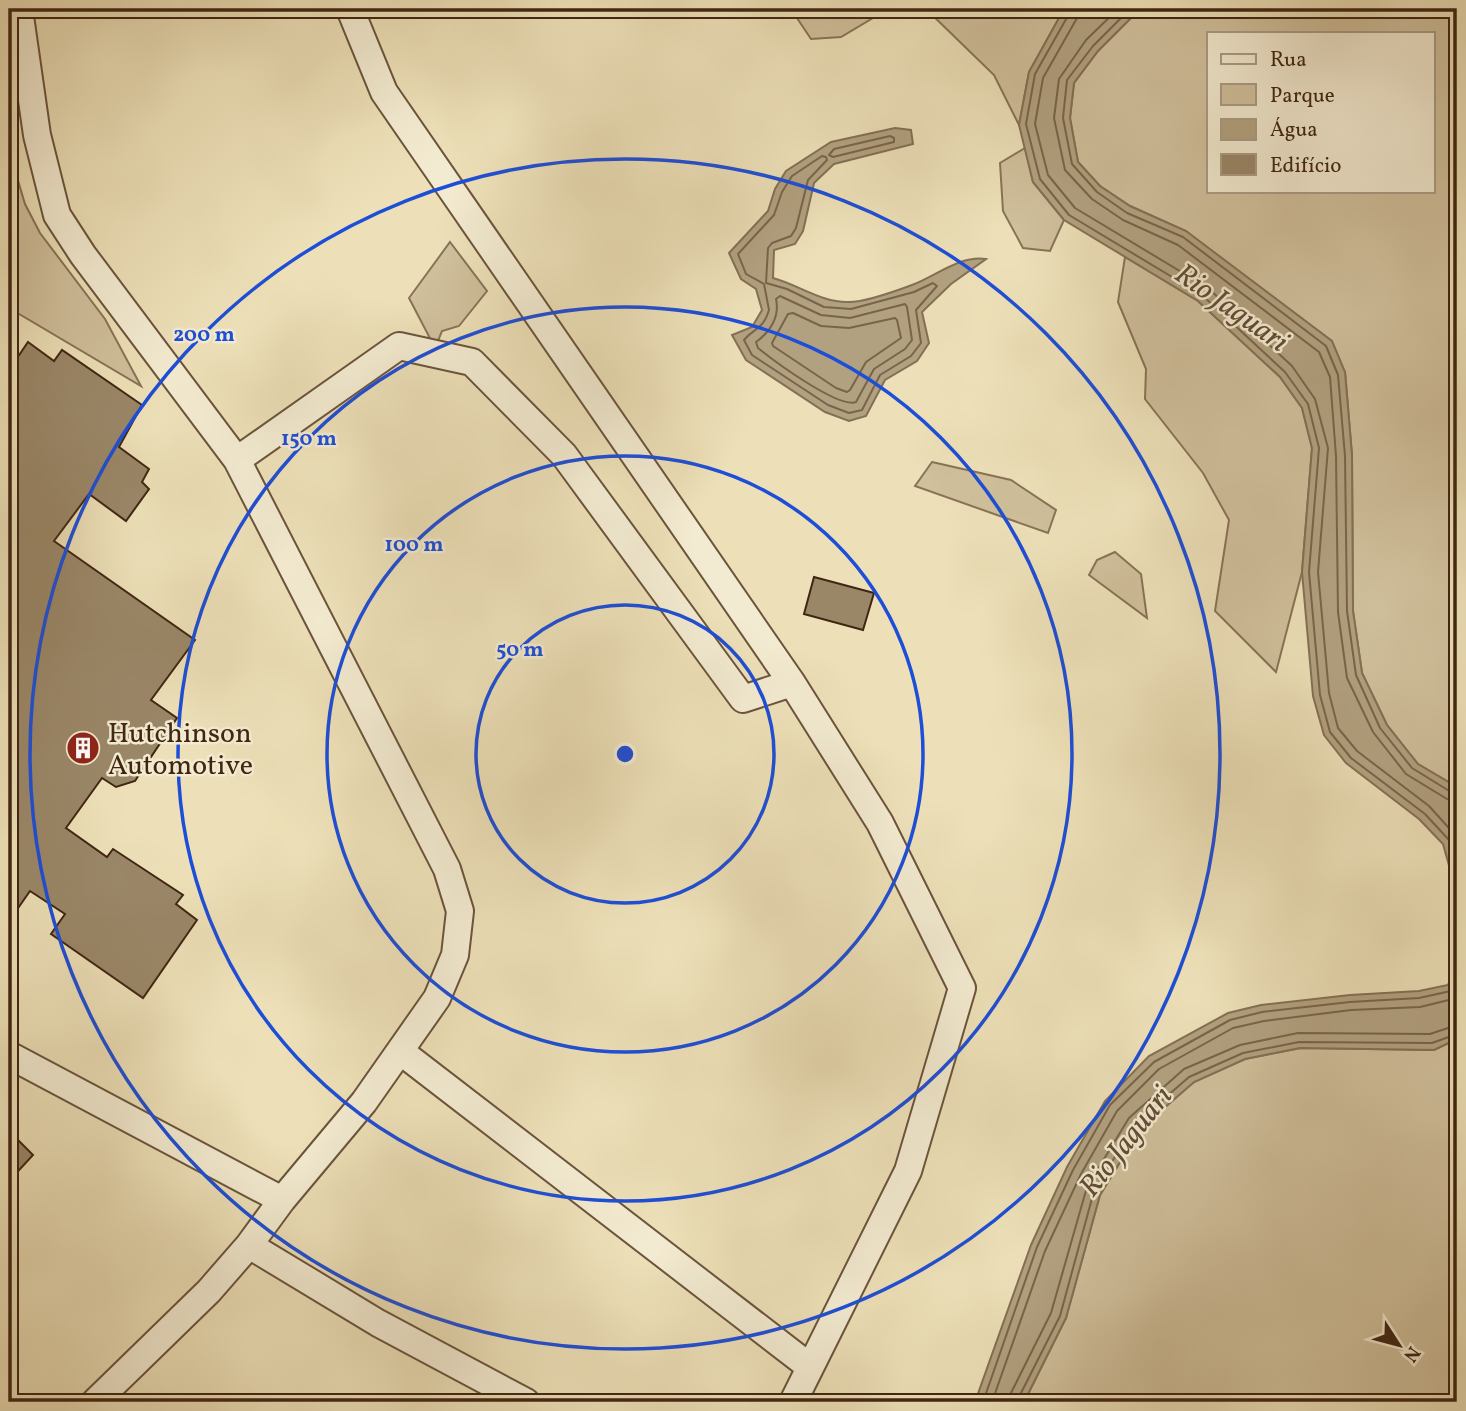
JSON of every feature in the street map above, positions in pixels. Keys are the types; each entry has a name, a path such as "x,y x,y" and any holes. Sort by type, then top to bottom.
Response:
{"street":[{"path":"19,9 37,135 57,215 83,256 237,460 447,869 460,911 455,955 437,998 364,1102 209,1291 98,1402"},
{"path":"350,9 384,92 792,683 880,823 962,988 908,1171 793,1402"},
{"path":"237,460 399,346 472,362 564,455 743,699 792,683"},
{"path":"400,1051 810,1367"},
{"path":"9,1055 282,1200"},
{"path":"248,1245 378,1323 526,1402"}],"green space":[{"path":"791,9 888,9 841,37 811,39"},
{"path":"926,9 1064,9 1029,72 1019,125 994,75"},
{"path":"1140,9 1457,9 1457,787 1418,764 1387,725 1362,673 1353,611 1352,455 1345,372 1256,285 1186,231 1130,206 1100,186 1078,162 1070,118 1074,83 1098,51"},
{"path":"9,135 14,167 25,204 40,233 105,319 141,386 9,308"},
{"path":"1025,148 1033,182 1064,220 1050,251 1023,248 1003,211 1000,163"},
{"path":"450,242 487,291 459,326 442,331 435,348 409,298"},
{"path":"1125,257 1198,301 1280,377 1302,408 1312,448 1302,572 1276,672 1215,611 1229,520 1203,473 1145,399 1146,369 1118,302"},
{"path":"932,462 1011,480 1056,510 1048,533 915,486"},
{"path":"1115,552 1141,574 1147,618 1089,575 1097,560"},
{"path":"1457,1039 1457,1402 1024,1402 1066,1318 1100,1195 1141,1128 1194,1082 1245,1059 1301,1048 1434,1050"}],"water":[{"name":"Rio Jaguari","path":"1064,9 1140,9 1098,51 1074,83 1070,118 1078,162 1100,186 1130,206 1186,231 1332,341 1345,372 1352,455 1353,611 1362,673 1387,725 1418,764 1457,787 1457,1039 1434,1050 1300,1048 1245,1059 1194,1082 1141,1128 1100,1195 1066,1318 1024,1402 975,1402 1031,1245 1067,1167 1105,1101 1149,1056 1228,1013 1261,1005 1350,995 1419,991 1448,985 1455,967 1452,876 1443,844 1419,819 1346,763 1324,735 1313,696 1302,572 1312,448 1302,408 1280,377 1198,301 1064,220 1033,182 1019,125 1029,72"},
{"path":"895,128 911,130 913,144 834,164 814,183 803,231 795,244 774,250 773,278 829,300 856,302 912,285 957,263 986,259 951,284 922,312 929,343 917,361 885,380 866,416 849,421 825,412 746,360 732,335 752,327 762,310 756,289 741,279 729,253 768,211 775,189 786,171 831,142"}],"building":[{"path":"28,342 54,361 62,350 142,405 119,447 149,469 142,482 149,489 126,521 89,494 54,541 195,640 151,700 177,718 135,781 116,787 102,778 66,828 107,857 113,849 183,895 176,904 197,920 143,998 51,934 65,914 30,891 9,921 9,370"},
{"path":"814,577 874,593 863,630 804,614"},
{"path":"9,1131 33,1155 9,1181"}],"place":[{"name":"Hutchinson Automotive","path":"83,748"}]}
